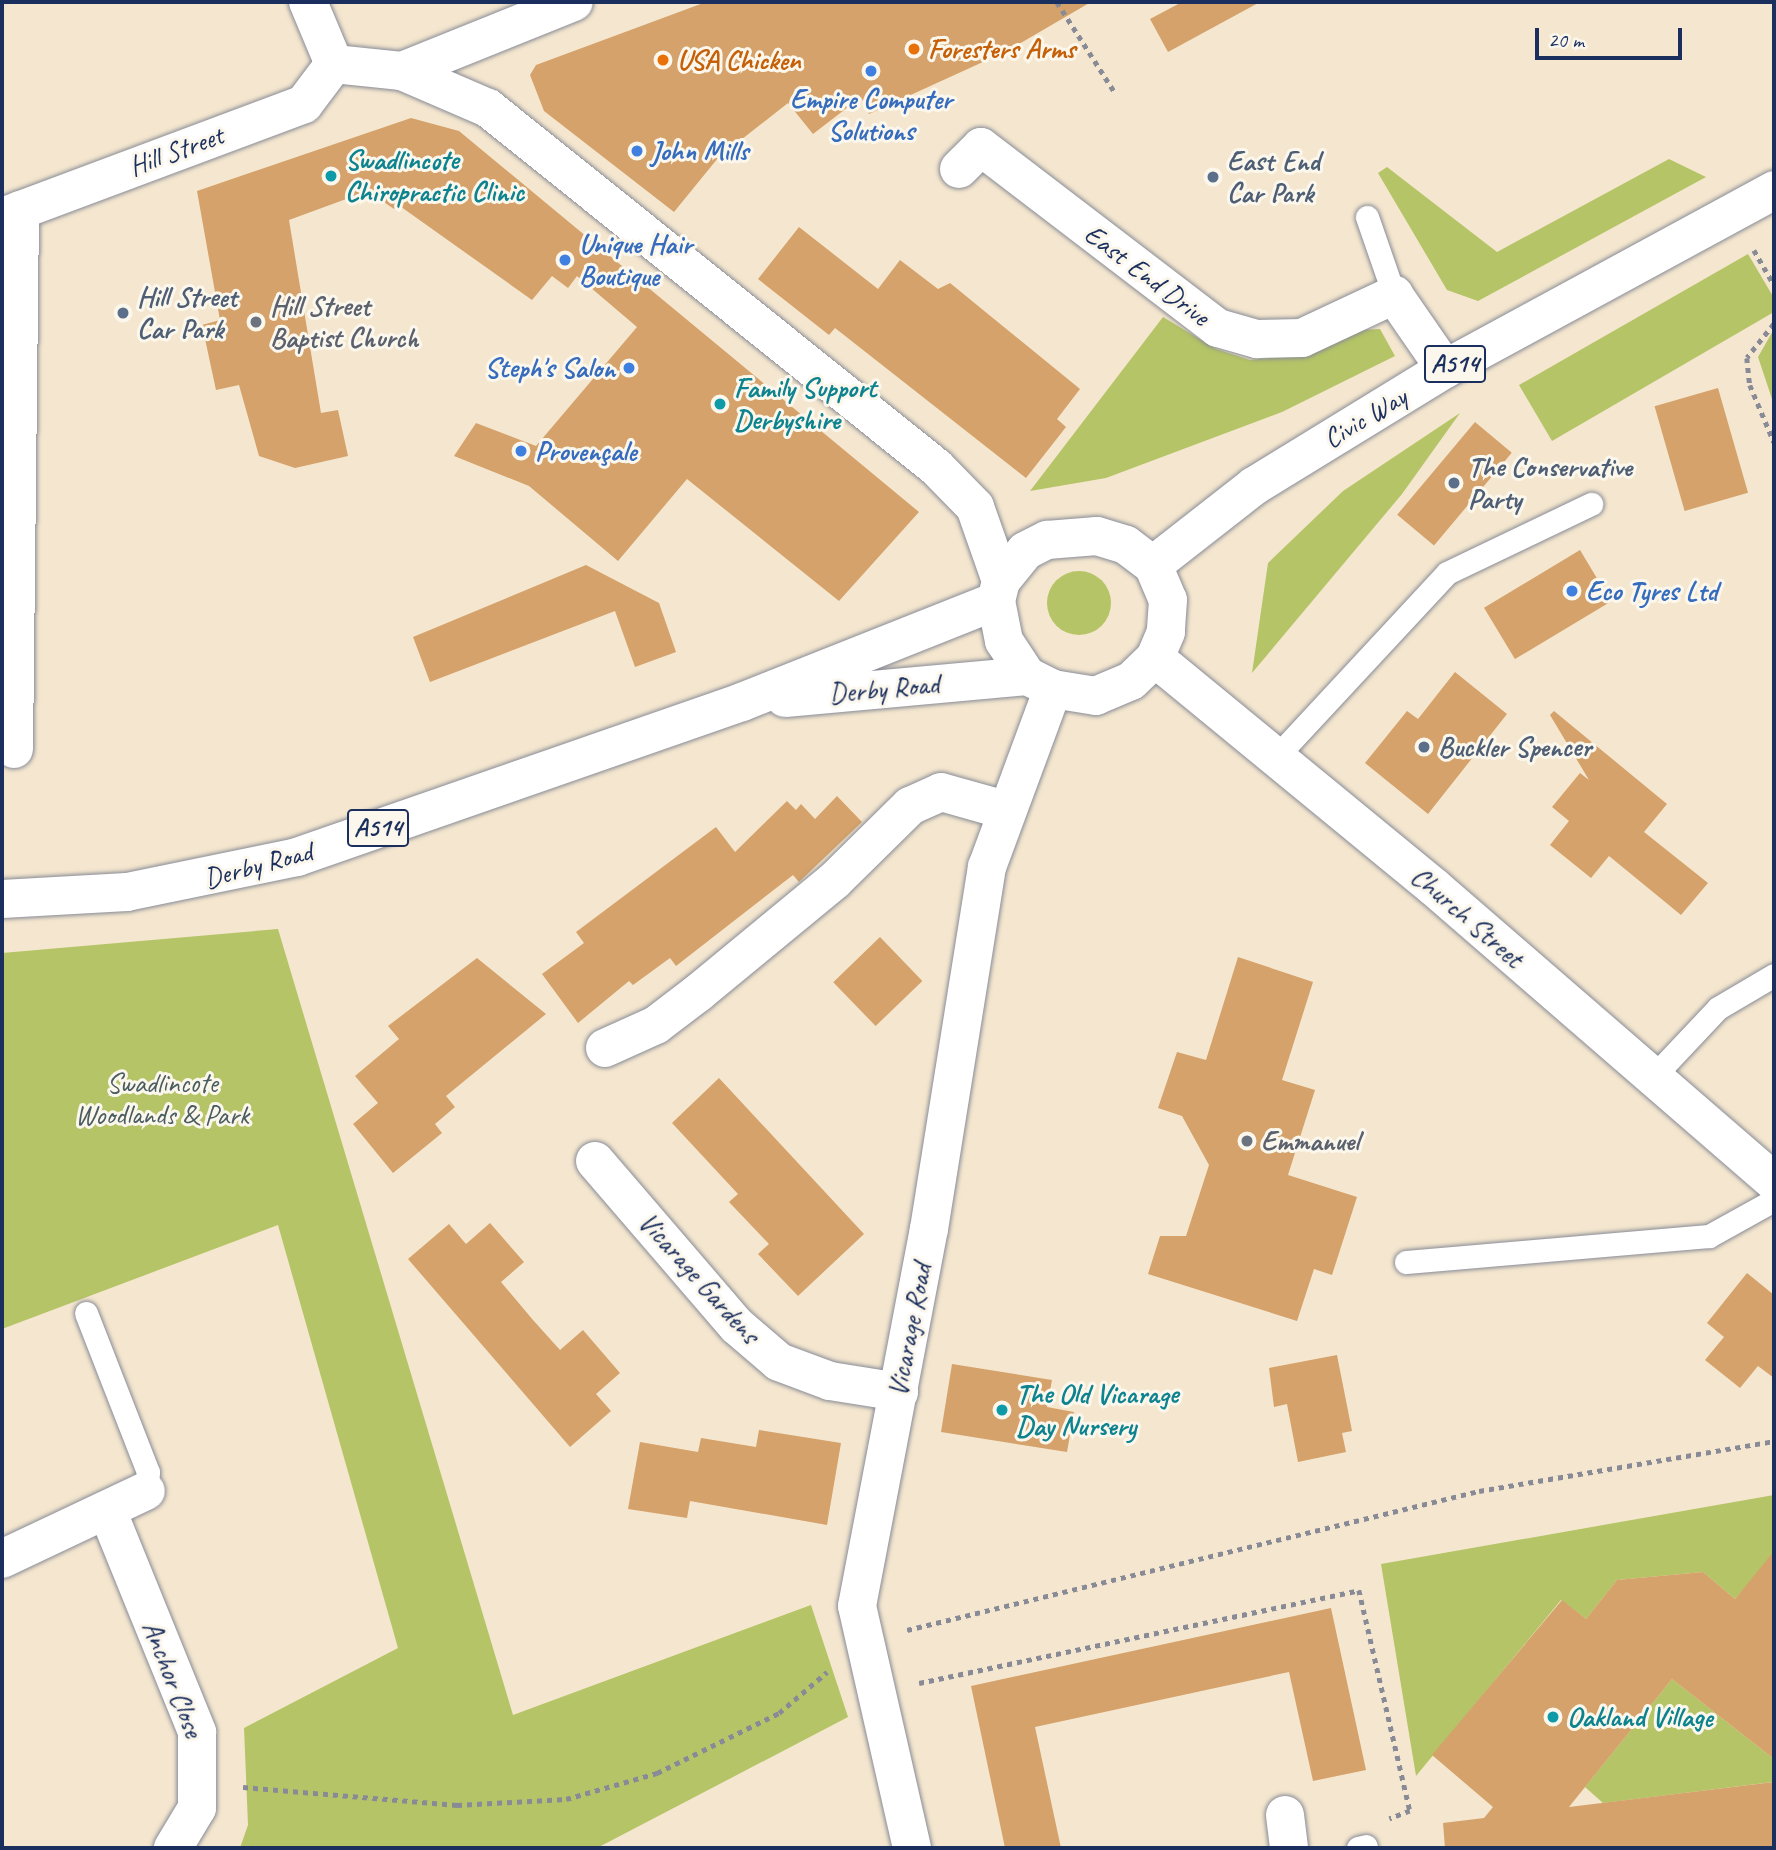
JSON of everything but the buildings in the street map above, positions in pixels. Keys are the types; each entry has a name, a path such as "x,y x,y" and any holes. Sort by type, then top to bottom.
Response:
{"street":[{"path":"308,2 334,64 402,71 488,108 936,467 975,507 998,591 1004,641 1040,683"},
{"path":"402,71 574,2"},
{"name":"Hill Street","path":"11,214 304,104 334,64"},
{"name":"East End Drive","path":"959,169 981,148 1218,328 1257,339 1302,338 1394,295"},
{"name":"Civic Way","path":"1153,565 1254,486 1445,369 1774,190"},
{"path":"11,214 14,749"},
{"path":"1394,295 1445,369"},
{"name":"A514","path":"998,591 1025,551 1072,535 1126,545 1153,565 1168,600 1166,632 1155,658 1130,681 1096,696 1040,683"},
{"name":"Derby Road","path":"2,899 127,892 224,877 742,702 998,591"},
{"name":"Church Street","path":"1155,658 1276,757 1774,1182"},
{"name":"Derby Road","path":"742,702 1040,683"},
{"name":"Vicarage Road","path":"912,1848 858,1606 899,1392 987,867 1040,683"},
{"path":"606,1048 656,1025 698,993 834,881 910,806 941,792 1005,810"},
{"name":"Vicarage Gardens","path":"596,1161 737,1326 779,1362 830,1381 899,1392"},
{"path":"2,1559 146,1491"},
{"name":"Anchor Close","path":"107,1510 197,1732 201,1785 197,1808 173,1848"}],"lane":[{"path":"1367,217 1394,295"},
{"path":"1276,757 1447,573 1591,504"},
{"path":"1652,1078 1718,1008 1774,975"},
{"path":"1406,1262 1709,1236 1774,1200"},
{"path":"86,1313 148,1472 146,1491"}],"path":[{"path":"1056,2 1114,91"},
{"path":"1774,324 1747,358 1750,385 1774,442"},
{"path":"201,1785 330,1790 457,1805 566,1799 657,1773 779,1713 866,1640 1479,1491 1774,1441"},
{"path":"877,1690 1359,1590 1410,1811 1362,1830 1362,1847"}],"green space":[{"path":"1669,159 1706,177 1478,301 1447,290 1378,173 1387,167 1497,252"},
{"path":"1748,254 1774,298 1774,312 1552,441 1519,385"},
{"path":"1163,317 1216,349 1250,360 1308,354 1360,330 1380,329 1395,356 1282,412 1106,478 1030,491"},
{"path":"1774,329 1774,405 1758,357"},
{"path":"1460,413 1402,494 1252,673 1268,563 1343,491"},
{"path":"1079,571 1097,577 1105,585 1111,603 1105,621 1097,629 1079,635 1061,629 1053,621 1047,603 1053,585 1061,577"},
{"name":"Swadlincote Woodlands & Park","path":"278,929 513,1715 811,1605 848,1717 597,1848 240,1848 248,1825 244,1728 398,1648 278,1225 2,1329 2,953"},
{"path":"1774,1495 1774,1581 1760,1570 1735,1599 1703,1572 1617,1580 1586,1619 1561,1600 1416,1776 1381,1564"},
{"path":"1672,1679 1774,1759 1773,1782 1603,1803 1585,1787"}],"place":[{"name":"Foresters Arms","path":"914,49"},
{"name":"USA Chicken","path":"663,60"},
{"name":"Empire Computer Solutions","path":"871,71"},
{"name":"John Mills","path":"637,151"},
{"name":"Swadlincote Chiropractic Clinic","path":"331,176"},
{"name":"East End Car Park","path":"1213,177"},
{"name":"Unique Hair Boutique","path":"565,260"},
{"name":"Hill Street Car Park","path":"123,313"},
{"name":"Hill Street Baptist Church","path":"256,322"},
{"name":"Steph's Salon","path":"629,368"},
{"name":"Family Support Derbyshire","path":"720,404"},
{"name":"Provençale","path":"521,451"},
{"name":"The Conservative Party","path":"1454,483"},
{"name":"Eco Tyres Ltd","path":"1572,591"},
{"name":"Buckler Spencer","path":"1424,747"},
{"name":"Emmanuel","path":"1247,1141"},
{"name":"The Old Vicarage Day Nursery","path":"1002,1410"},
{"name":"Oakland Village","path":"1553,1717"}]}
